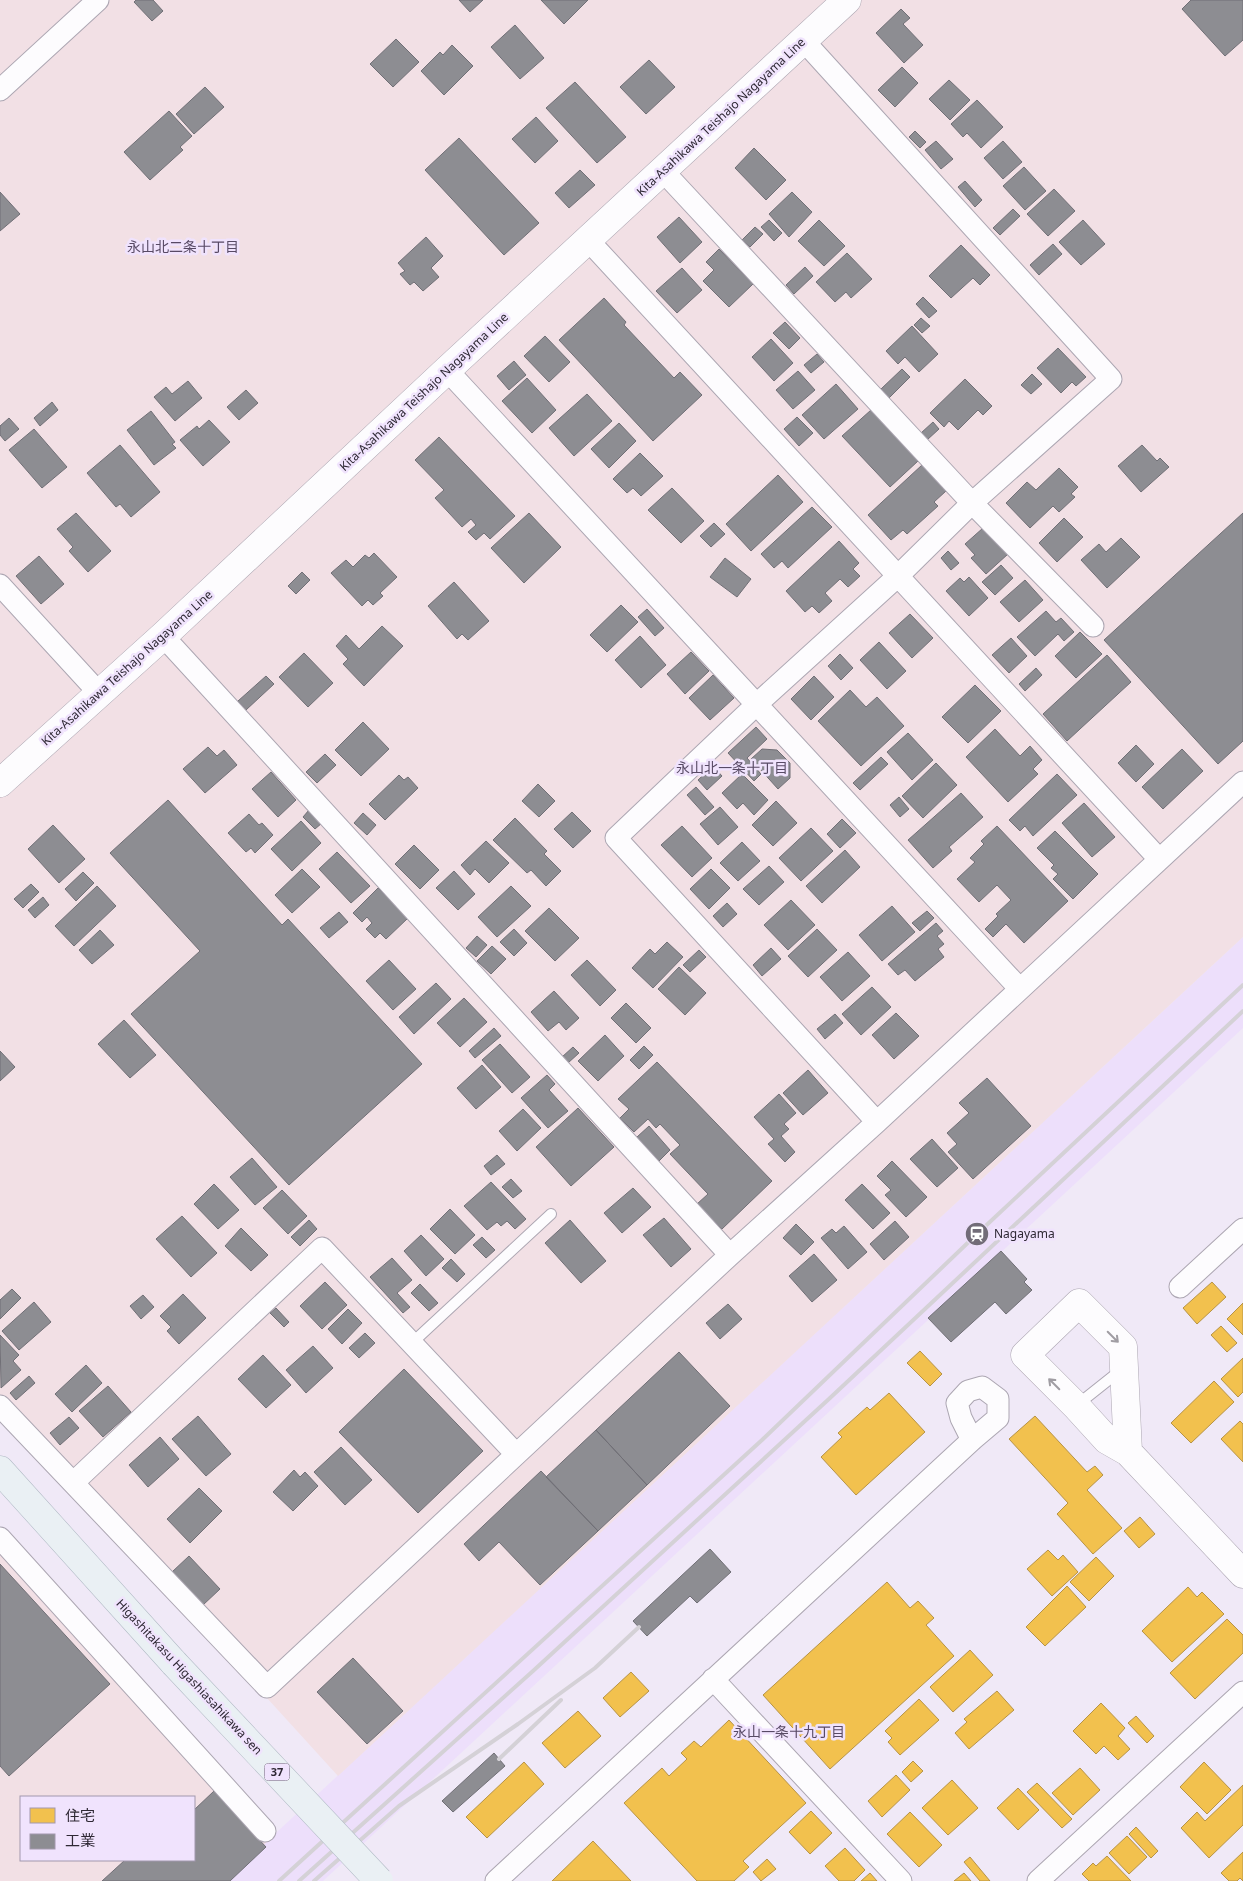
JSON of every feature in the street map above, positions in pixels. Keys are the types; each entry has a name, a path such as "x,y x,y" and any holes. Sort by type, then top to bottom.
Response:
{"main road":[{"name":"Kita-Asahikawa Teishajo Nagayama Line","path":"0,783 163,636 846,0"},
{"path":"1128,1452 1123,1347 1079,1303 1025,1355 1107,1440 1128,1452 1243,1574"},
{"name":"Higashitakasu Higashiasahikawa sen","path":"0,1470 174,1662 379,1881"}],"street":[{"path":"0,90 98,0"},
{"path":"803,40 1111,379 972,502 898,576 757,704 616,838 877,1122"},
{"path":"662,170 972,502 1093,626"},
{"path":"588,240 1159,859"},
{"path":"447,370 1020,989"},
{"path":"0,585 98,693"},
{"path":"163,636 730,1255"},
{"path":"0,1406 267,1687 730,1255 877,1122 1243,782"},
{"path":"1180,1288 1239,1241"},
{"path":"74,1482 322,1248 516,1454"},
{"path":"496,1881 972,1440"},
{"path":"0,1538 265,1831"},
{"path":"713,1679 901,1881"},
{"path":"1038,1881 1243,1692"}],"lane":[{"path":"412,1343 551,1214"},
{"path":"1076,1406 1123,1368"}],"shaded area":[{"path":"0,0 1243,0 1243,937 338,1776 0,1405"},
{"path":"1243,937 1243,1028 323,1881 224,1881"},
{"path":"0,1554 268,1841 224,1881 0,1881"}],"building: 住宅":[{"path":"1212,1282 1226,1297 1197,1324 1183,1308"},
{"path":"1243,1303 1243,1335 1227,1319"},
{"path":"1221,1326 1237,1343 1227,1352 1211,1335"},
{"path":"920,1351 942,1374 930,1386 907,1363"},
{"path":"1243,1358 1243,1392 1238,1397 1221,1379"},
{"path":"1214,1381 1234,1402 1191,1443 1171,1423"},
{"path":"889,1393 925,1432 856,1495 821,1457 842,1437 838,1433 867,1407 870,1410"},
{"path":"1035,1416 1087,1472 1095,1466 1103,1475 1087,1490 1122,1528 1093,1554 1057,1514 1068,1503 1009,1439"},
{"path":"1240,1421 1243,1424 1243,1462 1221,1439"},
{"path":"1140,1517 1155,1534 1139,1548 1124,1531"},
{"path":"1048,1550 1058,1560 1063,1555 1078,1572 1052,1596 1027,1569"},
{"path":"1096,1557 1114,1576 1089,1601 1070,1582"},
{"path":"887,1582 910,1608 918,1601 934,1618 926,1625 954,1656 830,1769 763,1695"},
{"path":"1067,1586 1086,1607 1045,1646 1026,1627"},
{"path":"1188,1587 1197,1597 1202,1592 1224,1614 1172,1662 1142,1631"},
{"path":"1227,1619 1243,1635 1243,1653 1195,1699 1170,1673"},
{"path":"970,1650 993,1675 953,1712 930,1687"},
{"path":"631,1672 649,1691 620,1717 603,1698"},
{"path":"997,1691 1014,1710 969,1749 955,1733 967,1722 964,1719"},
{"path":"919,1699 939,1720 900,1755 888,1742 892,1738 885,1731"},
{"path":"1101,1703 1125,1728 1118,1736 1130,1749 1118,1760 1104,1746 1096,1754 1073,1731"},
{"path":"578,1711 601,1736 565,1768 542,1743"},
{"path":"1136,1716 1154,1736 1147,1743 1128,1723"},
{"path":"729,1720 806,1803 743,1861 749,1867 734,1881 697,1881 624,1803 662,1768 669,1776 687,1759 681,1753 694,1741 701,1747"},
{"path":"913,1761 923,1771 911,1782 902,1772"},
{"path":"524,1762 544,1784 487,1838 466,1817"},
{"path":"1204,1762 1231,1790 1207,1814 1180,1787"},
{"path":"1080,1768 1100,1790 1073,1815 1052,1793"},
{"path":"896,1775 910,1790 882,1817 868,1801"},
{"path":"952,1780 978,1808 948,1835 922,1808"},
{"path":"1037,1783 1072,1819 1062,1828 1027,1792"},
{"path":"1243,1785 1243,1825 1209,1858 1181,1828 1197,1812 1205,1821"},
{"path":"1018,1788 1039,1810 1018,1830 997,1808"},
{"path":"811,1811 832,1833 810,1854 789,1832"},
{"path":"910,1812 942,1845 919,1867 887,1834"},
{"path":"1136,1827 1158,1851 1151,1858 1129,1834"},
{"path":"1127,1836 1147,1857 1129,1874 1109,1853"},
{"path":"593,1841 631,1881 552,1881"},
{"path":"845,1848 865,1870 854,1881 839,1881 825,1866"},
{"path":"1243,1852 1243,1881 1240,1878 1237,1881 1229,1881 1221,1873"},
{"path":"1107,1856 1131,1881 1089,1881 1082,1874 1093,1863 1096,1866"},
{"path":"970,1857 990,1881 980,1881 964,1862"},
{"path":"767,1859 776,1869 761,1881 753,1872"},
{"path":"870,1873 877,1881 861,1881"},
{"path":"964,1873 971,1881 954,1881"}],"building: 工業":[{"path":"136,0 153,0 163,11 152,21 134,2"},
{"path":"459,0 483,0 470,12"},
{"path":"541,0 588,0 564,24"},
{"path":"1191,0 1243,0 1243,40 1225,56 1182,9"},
{"path":"901,9 910,18 903,24 923,45 904,63 876,33"},
{"path":"515,25 544,58 520,79 491,47"},
{"path":"396,39 419,62 393,87 370,64"},
{"path":"452,45 473,66 444,95 421,71 440,52 443,55"},
{"path":"649,60 675,87 646,114 620,87"},
{"path":"902,67 918,83 895,107 878,90"},
{"path":"949,80 970,100 950,120 929,99"},
{"path":"575,82 626,137 597,163 546,108"},
{"path":"205,87 224,107 194,134 176,114"},
{"path":"977,100 1003,127 981,148 967,133 963,137 951,124"},
{"path":"169,111 192,136 180,147 183,150 150,180 124,152"},
{"path":"536,117 558,141 535,163 512,139"},
{"path":"915,131 926,142 920,148 909,137"},
{"path":"459,138 539,223 504,255 425,170"},
{"path":"936,141 953,159 941,169 925,150"},
{"path":"1003,141 1022,162 1003,179 984,158"},
{"path":"754,148 786,180 766,200 735,168"},
{"path":"1024,167 1046,191 1025,210 1003,186"},
{"path":"580,170 595,185 569,208 555,193"},
{"path":"965,181 982,200 975,207 958,187"},
{"path":"1054,189 1075,211 1048,236 1027,214"},
{"path":"0,192 20,214 0,231"},
{"path":"792,192 812,212 789,237 769,214"},
{"path":"1013,209 1020,216 1000,235 993,228"},
{"path":"679,217 702,242 680,263 657,237"},
{"path":"769,220 782,233 774,241 761,227"},
{"path":"819,220 845,246 824,266 798,241"},
{"path":"1083,220 1105,244 1081,265 1059,242"},
{"path":"755,227 763,234 750,247 742,240"},
{"path":"426,237 443,256 431,268 439,277 423,291 414,282 410,285 400,274 405,271 398,263"},
{"path":"1053,244 1062,254 1039,275 1030,265"},
{"path":"961,245 990,275 980,285 973,278 951,298 929,276"},
{"path":"719,249 753,284 729,307 703,281 714,270 706,262"},
{"path":"847,253 872,279 851,298 846,292 835,302 816,282"},
{"path":"805,267 813,276 794,294 786,285"},
{"path":"682,268 702,290 677,313 656,291"},
{"path":"923,297 937,311 929,318 916,304"},
{"path":"604,298 626,322 624,325 674,378 680,372 702,395 653,441 559,340"},
{"path":"921,318 930,326 922,333 914,325"},
{"path":"785,322 800,338 789,349 773,333"},
{"path":"912,326 938,354 919,372 905,357 898,364 886,351"},
{"path":"545,336 570,362 549,382 524,356"},
{"path":"771,339 793,363 774,381 752,357"},
{"path":"1058,348 1086,377 1076,386 1072,382 1061,393 1037,368"},
{"path":"817,354 824,362 811,373 804,365"},
{"path":"514,361 526,375 509,390 497,376"},
{"path":"902,369 910,377 889,398 881,389"},
{"path":"798,371 815,390 793,409 776,390"},
{"path":"1032,374 1042,384 1031,394 1021,385"},
{"path":"527,378 556,410 532,433 502,401"},
{"path":"965,379 992,406 983,415 978,410 958,430 949,421 944,427 930,413"},
{"path":"188,381 202,398 175,421 154,397 166,387 172,394"},
{"path":"836,384 858,409 824,439 802,415"},
{"path":"246,390 258,403 239,420 227,407"},
{"path":"587,394 612,421 574,456 549,428"},
{"path":"52,402 58,410 40,426 34,418"},
{"path":"871,410 918,461 890,487 842,436"},
{"path":"151,411 175,442 172,444 176,448 154,465 127,430"},
{"path":"797,417 813,433 799,446 784,429"},
{"path":"9,418 19,429 5,441 0,435 0,426"},
{"path":"209,420 230,442 203,466 180,440 197,426 199,429"},
{"path":"933,422 939,429 927,440 921,433"},
{"path":"619,423 636,441 609,468 591,449"},
{"path":"34,429 67,467 42,488 9,450"},
{"path":"439,437 515,516 490,539 484,533 476,540 468,532 476,525 471,519 462,527 435,498 444,490 415,460"},
{"path":"120,445 160,492 131,517 120,504 116,507 87,473"},
{"path":"1142,445 1157,461 1160,458 1169,467 1141,492 1118,466"},
{"path":"640,453 663,476 641,496 633,488 627,493 613,479"},
{"path":"922,465 946,491 934,502 938,506 907,534 903,530 891,540 868,515"},
{"path":"1059,468 1078,487 1071,494 1075,497 1059,512 1053,506 1030,528 1006,503 1027,482 1036,490"},
{"path":"778,475 803,502 751,551 726,524"},
{"path":"672,488 704,521 681,543 648,510"},
{"path":"812,507 832,527 788,568 782,561 774,568 761,554"},
{"path":"76,513 111,551 88,572 69,551 73,547 57,529"},
{"path":"529,513 561,547 524,583 491,548"},
{"path":"1243,513 1243,741 1218,764 1104,640"},
{"path":"1064,518 1083,537 1057,562 1039,543"},
{"path":"714,523 725,534 711,547 700,536"},
{"path":"983,528 1008,554 986,574 971,558 975,555 965,544"},
{"path":"1121,538 1140,557 1107,588 1081,560 1099,544 1106,552"},
{"path":"839,541 859,563 853,569 860,576 848,587 840,579 825,593 832,601 819,613 812,606 805,612 786,591"},
{"path":"948,551 959,563 951,570 941,558"},
{"path":"374,553 397,577 380,593 383,596 373,605 368,600 362,606 331,573 346,560 353,567 365,555 369,558"},
{"path":"39,556 64,584 41,604 16,576"},
{"path":"725,558 751,579 737,597 710,577"},
{"path":"1001,565 1013,578 995,595 982,582"},
{"path":"302,572 310,580 296,594 288,586"},
{"path":"969,577 988,598 969,616 946,591 960,578 964,582"},
{"path":"1025,580 1043,600 1019,622 1000,602"},
{"path":"454,582 489,621 468,640 462,634 457,639 428,606"},
{"path":"621,605 638,622 607,652 590,635"},
{"path":"647,609 664,628 655,636 638,617"},
{"path":"1046,611 1056,622 1061,618 1074,632 1064,641 1058,634 1035,656 1017,637"},
{"path":"910,614 933,638 912,658 889,633"},
{"path":"382,626 403,646 364,686 343,664 348,659 336,646 346,635 359,649"},
{"path":"1080,632 1102,654 1076,678 1055,656"},
{"path":"640,636 666,665 641,688 615,660"},
{"path":"1011,638 1027,656 1009,673 992,655"},
{"path":"879,642 906,671 887,689 860,660"},
{"path":"691,652 709,671 685,694 667,674"},
{"path":"304,653 333,683 308,707 279,677"},
{"path":"840,654 853,668 841,680 828,666"},
{"path":"1107,655 1131,682 1067,741 1043,714"},
{"path":"1036,668 1042,675 1025,691 1019,684"},
{"path":"713,675 734,698 710,720 689,698"},
{"path":"266,676 274,684 246,710 238,701"},
{"path":"814,676 834,697 811,720 791,699"},
{"path":"975,685 1001,711 968,743 942,717"},
{"path":"850,690 866,707 877,697 904,726 861,766 818,721"},
{"path":"363,722 389,749 361,776 335,750"},
{"path":"756,727 767,739 747,758 761,774 754,781 728,753"},
{"path":"995,729 1020,756 1030,746 1042,760 1033,769 1038,774 1008,802 966,757"},
{"path":"908,733 933,760 912,780 887,752"},
{"path":"1136,745 1154,764 1136,782 1118,763"},
{"path":"208,747 217,756 224,750 237,765 205,793 183,769"},
{"path":"762,749 777,750 790,763 790,778 778,789 751,759"},
{"path":"1182,749 1203,771 1163,809 1142,787"},
{"path":"325,754 336,765 317,783 306,772"},
{"path":"881,757 888,764 860,790 853,783"},
{"path":"936,763 957,785 923,818 902,796"},
{"path":"713,766 722,776 707,790 698,780"},
{"path":"271,772 296,800 278,817 252,789"},
{"path":"742,774 768,800 754,815 743,803 737,809 722,793"},
{"path":"1057,774 1077,795 1033,836 1025,826 1020,831 1009,820"},
{"path":"399,775 404,780 408,777 418,788 385,820 369,804"},
{"path":"538,784 555,801 539,817 522,801"},
{"path":"696,787 714,807 705,815 687,795"},
{"path":"961,793 983,817 949,847 952,851 933,868 908,840"},
{"path":"899,797 909,809 900,817 890,805"},
{"path":"168,800 282,925 288,919 422,1064 289,1185 131,1014 200,951 110,853"},
{"path":"776,801 797,823 773,846 752,825"},
{"path":"1084,803 1115,837 1092,857 1062,823"},
{"path":"720,807 738,827 718,845 700,824"},
{"path":"309,810 322,823 315,829 303,817"},
{"path":"572,812 591,831 573,848 554,829"},
{"path":"363,813 376,825 367,835 354,823"},
{"path":"249,814 259,825 262,823 273,835 255,853 251,848 246,852 228,833"},
{"path":"515,818 547,851 544,854 561,871 546,886 531,870 527,873 493,840"},
{"path":"842,819 856,833 840,848 827,834"},
{"path":"301,821 321,843 292,871 271,849"},
{"path":"53,825 85,859 59,883 28,849"},
{"path":"682,826 712,858 692,877 661,845"},
{"path":"997,826 1068,901 1024,943 1006,924 993,937 985,929 998,916 996,914 1011,900 997,885 979,902 957,879 975,862 970,858 984,844 981,841"},
{"path":"811,828 833,851 801,881 779,858"},
{"path":"1055,831 1098,874 1073,899 1053,879 1058,874 1051,868 1054,865 1037,848"},
{"path":"486,841 509,863 489,883 475,869 470,875 461,865"},
{"path":"742,842 760,861 738,881 720,863"},
{"path":"414,845 439,870 420,889 395,864"},
{"path":"845,850 860,867 822,903 806,886"},
{"path":"337,852 370,886 351,903 319,869"},
{"path":"769,866 784,882 759,905 743,889"},
{"path":"302,869 320,887 292,913 275,895"},
{"path":"711,869 730,888 709,909 690,889"},
{"path":"454,871 475,894 458,910 436,888"},
{"path":"83,872 94,883 76,901 65,889"},
{"path":"31,884 39,892 23,908 14,899"},
{"path":"97,886 116,906 74,946 55,926"},
{"path":"511,886 531,906 497,937 478,917"},
{"path":"378,888 408,918 386,939 380,933 375,938 366,929 372,923 367,917 362,922 353,913"},
{"path":"43,897 49,905 35,918 28,910"},
{"path":"791,900 815,925 788,950 764,925"},
{"path":"727,903 737,914 723,927 713,916"},
{"path":"892,906 915,932 882,961 859,935"},
{"path":"549,908 579,938 555,961 525,931"},
{"path":"927,911 934,918 920,931 912,923"},
{"path":"339,912 348,922 329,938 320,928"},
{"path":"936,923 943,931 937,936 944,944 938,949 944,957 915,981 905,970 898,975 888,964"},
{"path":"514,929 527,943 514,956 500,942"},
{"path":"817,929 837,950 808,977 788,956"},
{"path":"100,930 114,945 92,964 79,950"},
{"path":"477,936 487,945 476,957 466,948"},
{"path":"667,942 683,957 653,988 632,968 650,949 655,954"},
{"path":"492,946 506,959 491,974 477,961"},
{"path":"771,948 781,959 762,976 753,965"},
{"path":"699,950 706,957 690,972 683,965"},
{"path":"848,952 870,976 842,1001 820,977"},
{"path":"389,960 416,989 393,1010 366,981"},
{"path":"587,960 616,990 600,1006 571,975"},
{"path":"679,967 706,993 685,1015 658,989"},
{"path":"436,983 451,999 414,1034 399,1017"},
{"path":"872,987 891,1007 861,1035 842,1014"},
{"path":"554,991 579,1018 566,1030 559,1022 548,1031 531,1012"},
{"path":"464,998 487,1022 460,1047 437,1023"},
{"path":"626,1003 651,1028 636,1043 611,1018"},
{"path":"896,1013 919,1036 894,1059 872,1035"},
{"path":"835,1014 843,1023 825,1039 817,1029"},
{"path":"124,1020 156,1055 130,1078 98,1044"},
{"path":"494,1028 501,1036 475,1058 469,1051"},
{"path":"605,1035 624,1056 598,1081 578,1061"},
{"path":"500,1044 530,1077 512,1093 482,1060"},
{"path":"644,1046 653,1055 639,1069 630,1060"},
{"path":"573,1047 579,1053 568,1063 562,1057"},
{"path":"0,1051 15,1067 0,1081"},
{"path":"657,1062 772,1181 722,1229 697,1204 708,1194 670,1154 680,1145 660,1124 656,1128 648,1119 634,1132 620,1118 629,1109 618,1099"},
{"path":"482,1065 501,1087 476,1109 457,1088"},
{"path":"808,1070 828,1093 803,1115 783,1093"},
{"path":"547,1075 555,1084 549,1090 568,1111 548,1128 521,1098"},
{"path":"987,1078 1031,1126 973,1179 948,1152 957,1144 947,1133 969,1113 959,1103"},
{"path":"779,1094 796,1113 784,1124 789,1129 781,1136 795,1152 785,1162 768,1144 774,1139 754,1117"},
{"path":"578,1108 614,1147 571,1186 536,1147"},
{"path":"523,1109 541,1128 517,1151 499,1131"},
{"path":"649,1126 670,1150 659,1161 637,1137"},
{"path":"932,1139 958,1168 937,1187 910,1159"},
{"path":"497,1155 505,1164 491,1175 484,1166"},
{"path":"252,1158 277,1187 255,1205 230,1177"},
{"path":"892,1161 927,1197 906,1217 885,1195 891,1190 877,1176"},
{"path":"511,1179 522,1191 513,1198 502,1187"},
{"path":"491,1182 526,1219 515,1229 507,1221 501,1226 497,1222 487,1230 464,1206"},
{"path":"214,1184 239,1210 218,1229 194,1204"},
{"path":"862,1184 890,1213 873,1229 845,1200"},
{"path":"633,1188 651,1207 622,1233 604,1213"},
{"path":"282,1190 307,1216 288,1234 263,1208"},
{"path":"450,1209 475,1235 455,1254 430,1229"},
{"path":"182,1216 217,1253 191,1277 156,1239"},
{"path":"664,1218 691,1249 671,1267 643,1235"},
{"path":"309,1220 317,1229 300,1246 291,1237"},
{"path":"570,1220 606,1261 581,1283 545,1243"},
{"path":"895,1221 909,1237 884,1260 870,1244"},
{"path":"796,1224 814,1242 801,1255 783,1238"},
{"path":"844,1226 867,1252 848,1269 821,1238 832,1229 836,1233"},
{"path":"241,1228 268,1255 251,1271 225,1246"},
{"path":"421,1235 444,1259 426,1276 404,1251"},
{"path":"482,1237 495,1250 486,1258 473,1245"},
{"path":"1001,1251 1027,1279 1024,1282 1032,1290 1006,1314 995,1302 951,1342 928,1318"},
{"path":"814,1254 837,1280 812,1302 789,1276"},
{"path":"392,1258 412,1280 397,1293 410,1307 403,1313 370,1277"},
{"path":"451,1259 465,1274 457,1282 442,1268"},
{"path":"325,1282 347,1305 322,1329 300,1306"},
{"path":"420,1284 438,1303 429,1311 411,1293"},
{"path":"12,1289 21,1298 0,1319 0,1300"},
{"path":"183,1294 206,1318 179,1344 167,1331 171,1327 160,1316"},
{"path":"143,1295 154,1307 141,1319 130,1306"},
{"path":"34,1302 51,1322 19,1350 2,1331"},
{"path":"728,1304 742,1319 720,1339 706,1323"},
{"path":"276,1308 289,1322 284,1327 270,1313"},
{"path":"348,1309 362,1323 342,1344 328,1329"},
{"path":"365,1333 375,1343 359,1358 349,1348"},
{"path":"0,1335 19,1355 13,1361 21,1370 1,1388"},
{"path":"313,1346 333,1368 306,1393 286,1370"},
{"path":"679,1352 730,1406 647,1485 596,1430"},
{"path":"263,1355 291,1385 266,1408 238,1379"},
{"path":"86,1365 102,1383 72,1412 55,1394"},
{"path":"404,1369 483,1451 418,1513 339,1432"},
{"path":"29,1376 35,1383 16,1400 10,1393"},
{"path":"108,1386 131,1412 103,1437 79,1411"},
{"path":"198,1416 231,1454 206,1476 172,1439"},
{"path":"69,1417 79,1428 60,1445 50,1433"},
{"path":"596,1430 647,1485 598,1531 546,1477"},
{"path":"160,1437 179,1459 148,1487 129,1465"},
{"path":"341,1447 372,1480 345,1505 314,1472"},
{"path":"294,1470 300,1477 305,1472 318,1486 293,1511 273,1492"},
{"path":"541,1471 598,1531 540,1585 499,1542 479,1561 464,1544"},
{"path":"199,1488 222,1511 190,1543 167,1519"},
{"path":"710,1549 731,1572 697,1603 690,1596 647,1636 633,1621"},
{"path":"189,1556 220,1589 203,1605 172,1572"},
{"path":"0,1564 110,1684 9,1776 0,1766"},
{"path":"353,1658 403,1711 367,1744 317,1692"},
{"path":"494,1753 505,1766 453,1812 442,1801"},
{"path":"214,1791 266,1847 230,1881 102,1881 124,1861 195,1861 195,1809"}],"railway":[{"path":"279,1881 762,1440 977,1234 1243,985"},
{"path":"299,1881 533,1671 830,1398 1243,1011"},
{"path":"314,1881 399,1806 595,1668 639,1627"},
{"path":"499,1759 561,1700"}],"place":[{"name":"Nagayama","path":"977,1234"}],"district":[{"name":"永山北二条十丁目","path":"183,247"},
{"name":"永山北一条十丁目","path":"732,768"},
{"name":"永山一条十九丁目","path":"789,1732"}]}
